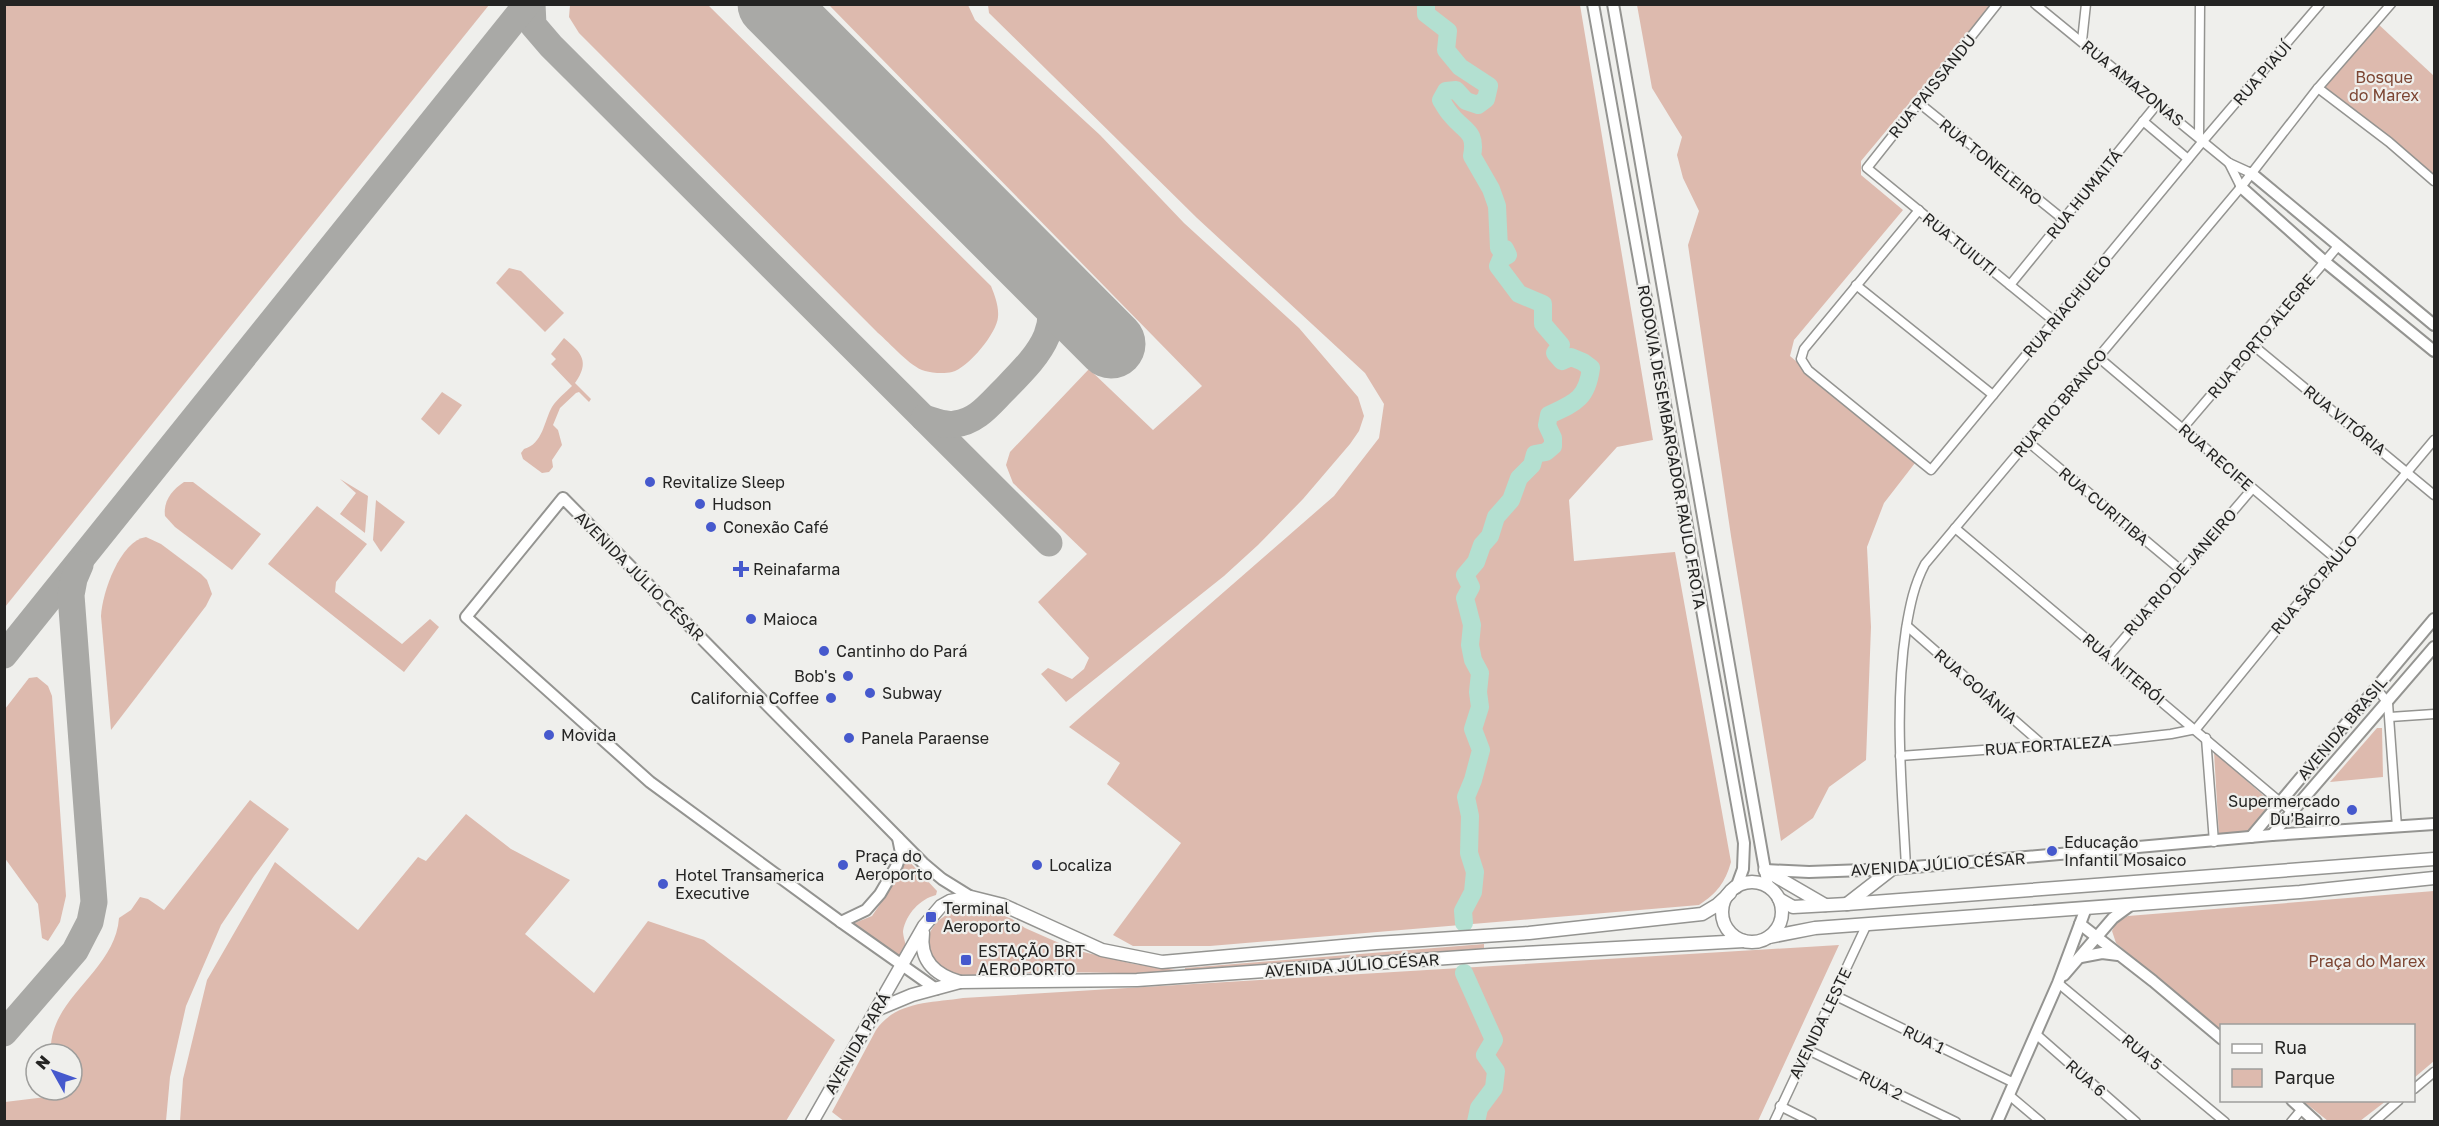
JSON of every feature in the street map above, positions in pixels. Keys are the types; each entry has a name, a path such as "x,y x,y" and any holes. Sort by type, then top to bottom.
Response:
{"main road":[{"name":"AVENIDA JÚLIO CÉSAR","path":"1779,899 1793,908 1826,906 2434,859"},
{"path":"1847,904 1892,869"},
{"path":"1765,870 1826,906"},
{"path":"1769,937 1780,924 1782,916 1779,899 1768,887 1752,883 1733,890 1725,900 1723,917 1730,932 1744,941 1761,941 1769,937 1815,928 2300,892 2434,878"},
{"name":"AVENIDA JÚLIO CÉSAR","path":"971,897 1002,905 1102,950 1162,962 1365,944 1529,933 1702,914 1717,905 1733,890"},
{"path":"902,965 924,926 941,906 950,901 971,897"},
{"path":"924,926 922,941 924,957 944,977 960,982"},
{"name":"AVENIDA JÚLIO CÉSAR","path":"875,1011 898,999 960,982 1137,980 1490,955 1744,941"},
{"name":"AVENIDA PARÁ","path":"812,1122 902,965"}],"street":[{"name":"RODOVIA DESEMBARGADOR PAULO FROTA","path":"1593,4 1744,843 1743,869 1733,890"},
{"name":"RODOVIA DESEMBARGADOR PAULO FROTA","path":"1612,4 1768,887"},
{"name":"RUA PAISSANDU","path":"1867,167 1997,4"},
{"name":"RUA AMAZONAS","path":"2035,4 2229,163 2252,173"},
{"path":"2082,41 2086,4"},
{"path":"2200,4 2201,139"},
{"name":"RUA RIO BRANCO","path":"1906,867 1900,756 1901,660 1908,607 1918,576 1925,564 2027,441 2241,187 2318,88 2391,4"},
{"name":"RUA PIAUÍ","path":"2201,139 2317,6"},
{"path":"2318,88 2389,142 2434,181"},
{"name":"RUA TONELEIRO","path":"1919,103 2064,220"},
{"name":"RUA HUMAITÁ","path":"2010,285 2158,103"},
{"path":"2143,121 2188,159"},
{"name":"RUA RIACHUELO","path":"1856,285 1804,349 1801,363 1931,470 2188,159 2201,139"},
{"name":"RUA AMAZONAS","path":"2229,163 2241,187"},
{"name":"RUA TUIUTI","path":"1867,167 1870,173 2055,321"},
{"path":"2252,173 2434,325"},
{"path":"2241,187 2324,261 2434,351"},
{"path":"1919,210 1856,285 1994,395"},
{"name":"RUA PORTO ALEGRE","path":"2183,428 2339,245"},
{"name":"RUA VITÓRIA","path":"2254,346 2434,495"},
{"name":"RUA RECIFE","path":"2098,357 2335,558"},
{"name":"RUA SÃO PAULO","path":"2196,729 2434,440"},
{"name":"RUA CURITIBA","path":"2027,441 2182,571"},
{"name":"RUA RIO DE JANEIRO","path":"2109,656 2252,489"},
{"name":"AVENIDA JÚLIO CÉSAR","path":"936,989 650,782 466,617 562,498 898,837 936,874 971,897"},
{"name":"RUA NITERÓI","path":"1955,528 2292,812"},
{"name":"AVENIDA BRASIL","path":"2251,837 2434,619"},
{"name":"RUA GOIÂNIA","path":"1907,626 2044,746"},
{"name":"AVENIDA BRASIL","path":"2272,836 2434,647"},
{"path":"2376,688 2388,703 2397,827"},
{"path":"2390,717 2434,714"},
{"name":"RUA FORTALEZA","path":"1900,756 2044,746 2171,734 2196,729"},
{"path":"2206,738 2214,842"},
{"name":"AVENIDA JÚLIO CÉSAR","path":"1765,870 1809,872 1892,869 2251,837 2434,824"},
{"path":"841,922 866,910 880,894 897,865 901,853 898,837"},
{"path":"2058,982 2113,918 2134,903"},
{"path":"1997,1122 2037,1035 2086,908"},
{"name":"AVENIDA LESTE","path":"1774,1122 1806,1049 1867,924"},
{"path":"2080,924 2220,1037"},
{"path":"2080,957 2102,953 2120,955"},
{"name":"RUA 5","path":"2058,982 2225,1122"},
{"name":"RUA 1","path":"1834,994 2014,1083"},
{"name":"RUA 6","path":"2037,1035 2136,1122"},
{"name":"RUA 2","path":"1806,1049 1956,1122"},
{"path":"2415,1088 2434,1072"},
{"path":"2009,1095 2041,1122"},
{"path":"2293,1102 2316,1122"},
{"path":"2373,1122 2398,1102"},
{"path":"1780,1106 1812,1122"},
{"path":"2291,1122 2302,1110"}],"green space":[{"path":"4,5 489,5 5,607"},
{"path":"570,5 708,5 991,286 998,317 993,332 981,349 966,364 949,373 925,371 907,360 579,33 569,17"},
{"path":"829,5 968,5 975,20 1100,135 1184,223 1299,328 1358,397 1364,416 1359,431 1303,499 1224,576 1066,702 1041,674 1048,668 1072,679 1084,669 1089,658 1038,602 1087,554 1013,483 1006,465 1010,452 1089,369 1153,430 1202,386"},
{"path":"988,5 1580,5 1653,440 1617,447 1569,500 1574,561 1675,552 1731,862 1723,882 1705,901 1699,905 1210,946 1133,946 1113,935 1181,843 1107,784 1120,763 1069,727 1334,496 1379,438 1384,404 1365,373 1197,218 989,13"},
{"path":"1637,5 1991,5 1861,161 1861,175 1903,210 1794,340 1790,356 1915,463 1884,503 1867,547 1871,627 1866,760 1829,787 1813,818 1781,841 1731,536 1688,245 1699,211 1683,178 1677,155 1682,137 1652,88"},
{"name":"Bosque do Marex","path":"2377,23 2434,76 2434,182 2323,88"},
{"path":"509,268 521,271 564,313 545,332 496,283"},
{"path":"564,338 582,358 582,369 575,383 591,399 589,402 579,392 560,408 553,425 558,430 562,445 552,460 553,467 549,472 542,473 523,459 521,453 539,437 552,407 572,386 551,364 556,359 551,354"},
{"path":"442,392 462,405 439,435 421,419"},
{"path":"340,479 368,496 365,533 340,514 356,493"},
{"path":"184,482 193,482 261,534 232,570 175,527 165,516 165,505 169,496"},
{"path":"376,500 405,522 381,552 373,540"},
{"path":"317,506 367,544 336,582 335,592 402,644 430,619 439,627 404,672 268,564"},
{"path":"146,537 161,544 201,574 207,580 212,594 206,606 111,730 102,606 114,569 121,558 128,548"},
{"path":"37,677 48,686 52,696 66,896 60,922 48,941 42,938 38,904 4,857 5,709 29,678"},
{"path":"2377,728 2382,728 2383,777 2330,782"},
{"path":"2214,752 2272,803 2248,833 2219,836"},
{"path":"250,800 289,829 221,925 186,1006 170,1077 166,1121 5,1121 5,1102 24,1100 24,1102 84,1102 84,1042 52,1042 59,1017 106,955 115,937 119,918 131,910 140,897 148,899 164,910"},
{"path":"466,814 511,849 570,880 525,934 594,993 648,921 704,940 835,1040 786,1121 180,1121 183,1079 207,980 275,862 358,930 418,857 426,861"},
{"path":"905,857 937,891 936,895 919,904 907,919 903,931 906,946 898,958 852,924 872,916 901,873"},
{"name":"Praça do Marex","path":"2434,891 2434,1061 2415,1077 2415,1024 2220,1024 2220,1031 2116,943 2112,931 2116,923 2128,916"},
{"path":"973,909 994,912 1012,919 1025,928 1075,950 1134,964 1176,970 1177,974 1044,972 981,977 957,976 936,964 928,947 928,937 939,920 950,913"},
{"path":"1484,944 1484,951 1185,973 1185,968"},
{"path":"1839,945 1758,1121 845,1122 832,1112 876,1030 894,1013 904,1008 927,1003 963,998"},
{"path":"2304,1102 2385,1102 2360,1121 2328,1121"}],"waterway":[{"path":"1426,4 1426,14 1448,31 1446,50 1460,67 1489,86 1486,99 1478,105 1466,101 1456,90 1446,91 1441,100 1450,114 1471,136 1472,156 1491,189 1497,206 1499,248 1505,249 1508,255 1501,259 1498,266 1519,294 1543,304 1543,324 1561,345 1555,353 1562,361 1571,357 1591,368 1586,387 1578,399 1549,415 1547,425 1553,438 1553,446 1546,452 1535,454 1532,465 1519,478 1511,500 1496,517 1490,536 1482,545 1476,562 1465,575 1471,587 1465,598 1472,625 1470,645 1473,660 1480,673 1478,692 1480,707 1473,729 1481,750 1466,797 1470,816 1469,853 1475,872 1473,892 1463,911 1464,923"},
{"path":"1464,973 1494,1040 1485,1055 1496,1071 1494,1088 1479,1108 1476,1122"}],"taxiway":[{"path":"4,655 527,4"},
{"path":"532,4 533,25 551,46 1049,543"},
{"path":"924,418 939,423 955,424 963,423 976,416 1039,351 1050,323 1051,308 1047,290 1038,271"},
{"path":"4,1033 75,951 90,922 94,902 71,595 80,565"}],"runway":[{"path":"772,4 1111,344"}],"place":[{"name":"Revitalize Sleep","path":"650,482"},
{"name":"Hudson","path":"700,504"},
{"name":"Conexão Café","path":"711,527"},
{"name":"Reinafarma","path":"741,569"},
{"name":"Maioca","path":"751,619"},
{"name":"Cantinho do Pará","path":"824,651"},
{"name":"Bob's","path":"848,676"},
{"name":"Subway","path":"870,693"},
{"name":"California Coffee","path":"831,698"},
{"name":"Movida","path":"549,735"},
{"name":"Panela Paraense","path":"849,738"},
{"name":"Supermercado Du'Bairro","path":"2352,810"},
{"name":"Educação Infantil Mosaico","path":"2052,851"},
{"name":"Praça do Aeroporto","path":"843,865"},
{"name":"Localiza","path":"1037,865"},
{"name":"Hotel Transamerica Executive","path":"663,884"},
{"name":"Terminal Aeroporto","path":"931,917"},
{"name":"ESTAÇÃO BRT AEROPORTO","path":"966,960"}]}
